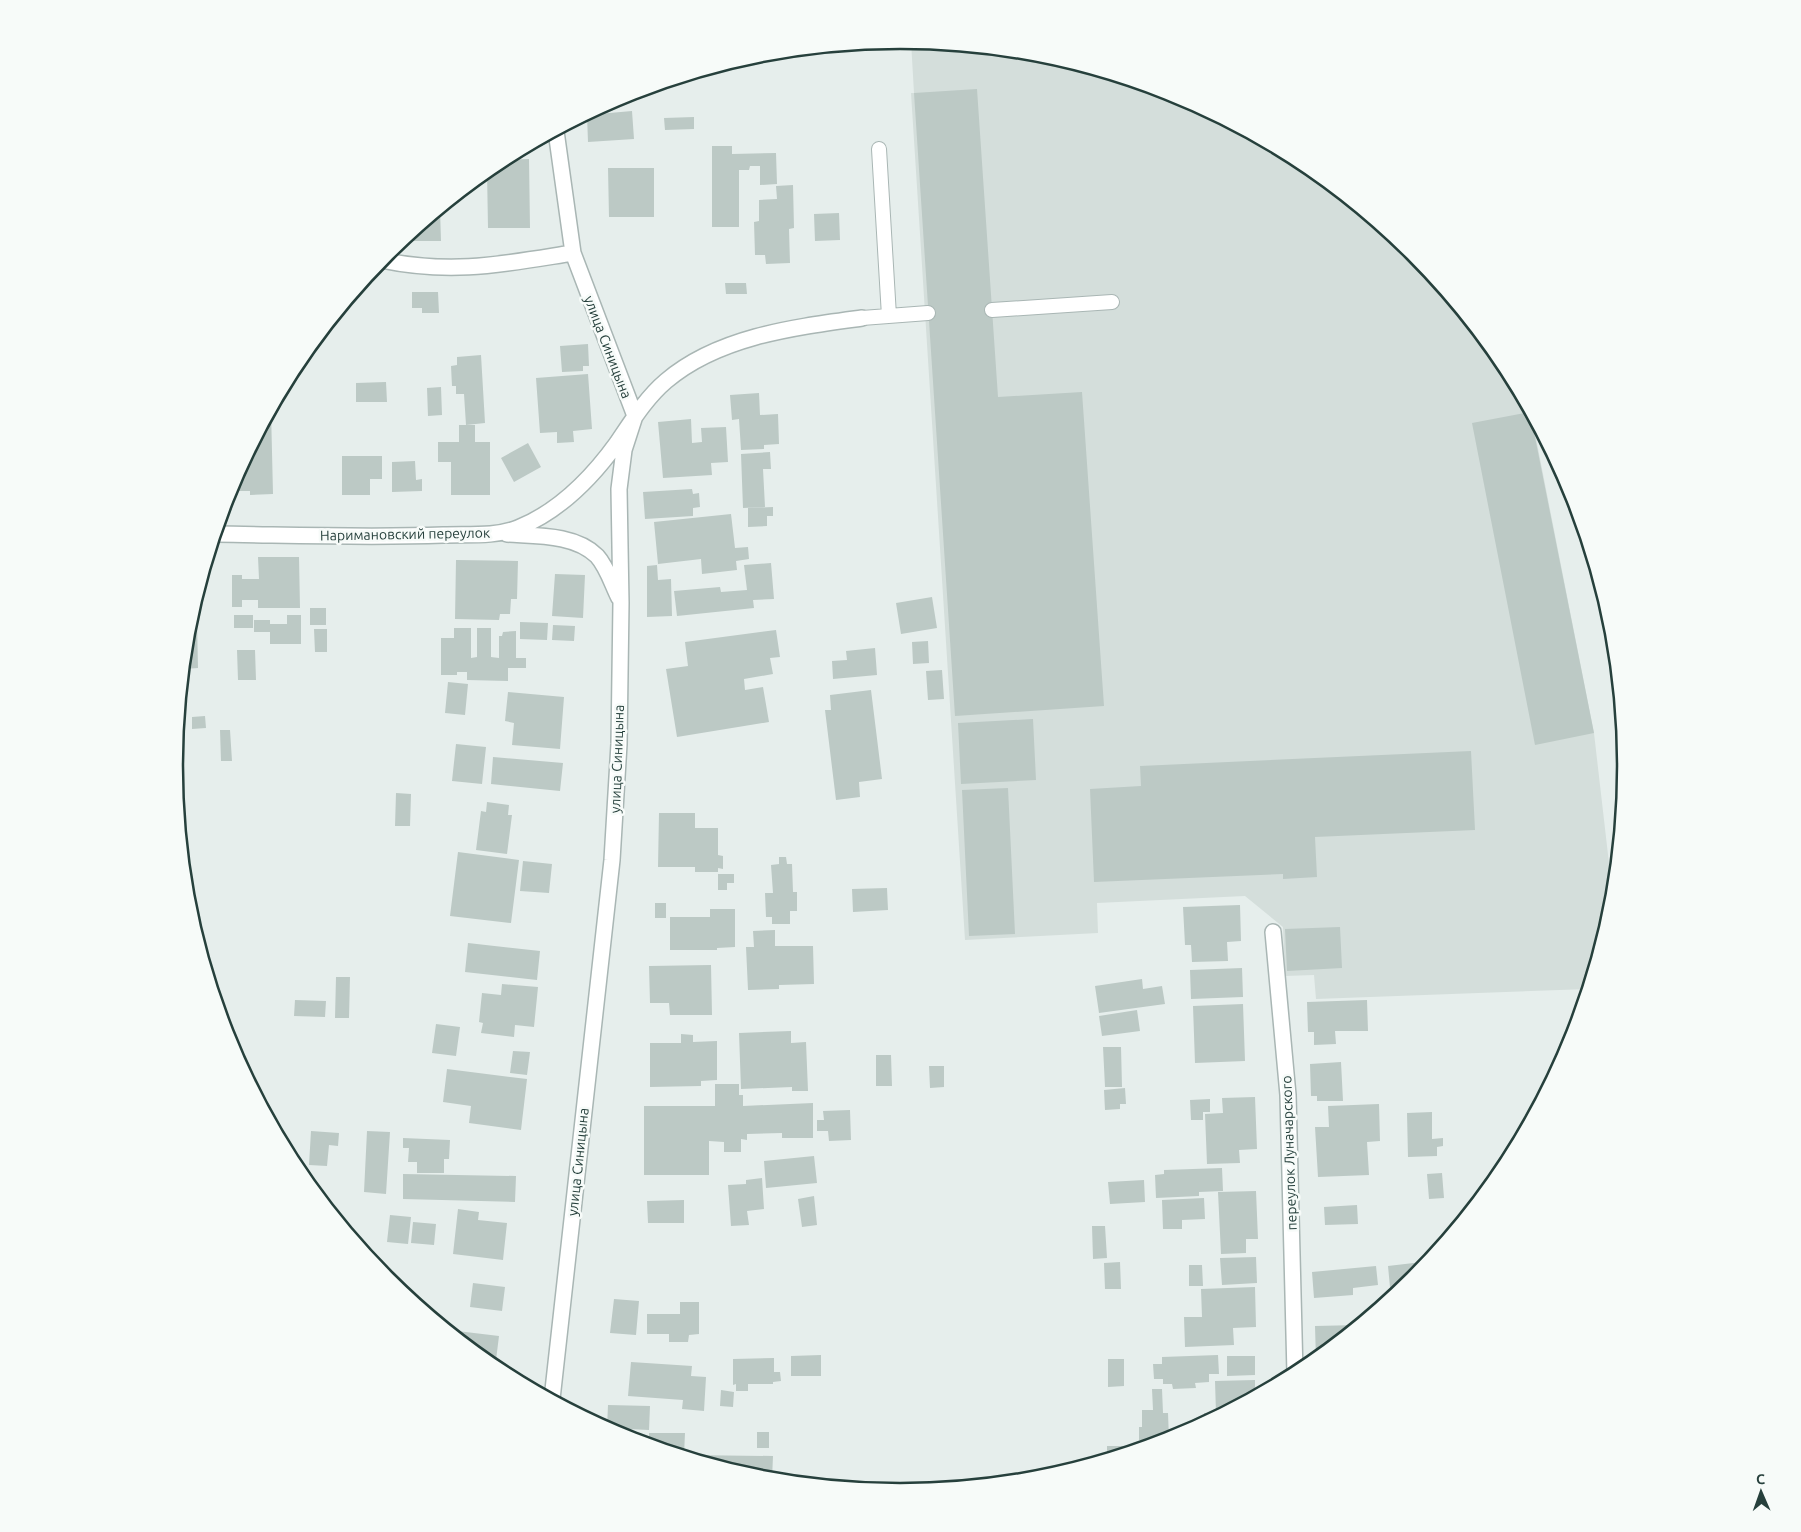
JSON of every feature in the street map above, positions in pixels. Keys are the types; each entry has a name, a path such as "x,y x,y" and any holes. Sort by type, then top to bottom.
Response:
{"street":[{"name":"улица Синицына","path":"553,1393 612,860 619,744 621,604 619,489 624,450 635,416 573,253 557,137"},
{"path":"390,262 411,266 450,269 490,266 573,253"},
{"name":"Наримановский переулок","path":"221,534 410,536 494,533 517,528 564,502 600,466 635,416 666,381 706,356 759,337 810,326 862,318"},
{"path":"494,533 550,537 586,547 598,557 621,604"},
{"name":"переулок Луначарского","path":"1273,932 1288,1096 1295,1365"}],"lane":[{"path":"879,149 889,316"},
{"path":"992,310 1112,302"},
{"path":"862,318 928,313"}],"shaded area":[{"path":"911,49 947,50 994,55 1086,73 1175,103 1259,145 1337,197 1408,259 1470,329 1522,407 1535,431 1594,733 1610,872 1604,906 1582,989 1316,999 1314,975 1285,976 1283,927 1245,896 1097,903 1098,933 965,940 911,93 914,93"}],"building":[{"path":"977,89 998,397 1082,392 1104,706 955,716 914,93"},
{"path":"632,111 634,139 588,142 587,121 603,114"},
{"path":"694,117 694,129 665,130 664,118"},
{"path":"712,146 732,146 732,154 776,153 777,184 760,185 760,166 750,166 749,170 739,170 739,227 712,227"},
{"path":"519,159 529,159 530,228 488,228 487,181"},
{"path":"608,168 654,168 654,217 609,217"},
{"path":"793,185 794,228 789,229 790,263 766,264 765,255 755,255 754,222 759,221 759,200 777,199 776,186"},
{"path":"839,213 840,240 815,241 814,214"},
{"path":"440,217 441,241 414,240"},
{"path":"725,283 746,283 747,294 726,294"},
{"path":"412,292 438,292 439,313 422,313 422,308 412,308"},
{"path":"588,344 589,366 583,366 583,371 562,372 560,346"},
{"path":"481,355 485,423 466,425 464,394 456,394 456,386 452,386 451,366 457,365 457,357"},
{"path":"588,374 592,429 573,431 574,442 557,443 557,432 540,433 536,378"},
{"path":"386,382 387,402 356,402 356,383"},
{"path":"441,387 442,415 428,416 427,388"},
{"path":"759,393 760,415 778,414 779,444 764,445 764,449 741,450 739,419 732,420 730,395"},
{"path":"1525,413 1533,429 1594,733 1535,745 1472,423"},
{"path":"691,419 692,443 702,442 701,428 726,427 728,462 711,463 712,475 663,478 658,422"},
{"path":"271,422 273,494 250,495 250,491 238,491"},
{"path":"459,425 475,425 475,442 490,442 490,495 451,495 451,462 438,462 438,442 459,442"},
{"path":"528,443 541,467 514,482 501,458"},
{"path":"770,452 771,469 763,469 765,507 743,508 741,454"},
{"path":"342,456 382,456 382,479 370,479 370,495 342,495"},
{"path":"415,461 416,480 422,479 422,491 392,492 392,462"},
{"path":"692,489 693,494 699,493 700,507 693,508 693,516 645,519 643,492"},
{"path":"773,507 773,516 767,516 767,526 748,527 748,508"},
{"path":"731,514 735,548 748,547 749,559 736,561 737,570 702,574 701,559 658,564 654,522"},
{"path":"258,557 299,557 300,608 258,608 258,600 242,600 242,607 232,607 232,575 242,575 242,579 259,579"},
{"path":"456,560 518,561 517,599 511,599 510,614 500,614 499,620 455,619"},
{"path":"771,563 774,599 753,600 754,608 677,616 674,591 720,587 721,592 747,590 744,565"},
{"path":"657,565 658,580 671,579 672,616 647,617 647,566"},
{"path":"555,574 585,575 583,618 552,616"},
{"path":"932,597 937,628 901,634 896,603"},
{"path":"310,608 326,608 326,625 310,625"},
{"path":"234,615 253,615 253,628 234,628"},
{"path":"287,615 301,615 301,644 270,644 270,632 254,632 254,620 270,620 270,624 287,624"},
{"path":"520,622 548,623 547,640 520,639"},
{"path":"553,625 575,626 574,641 552,640"},
{"path":"197,626 198,668 190,669"},
{"path":"454,628 471,628 471,658 477,657 477,628 491,628 491,657 499,658 499,636 502,636 503,632 516,631 516,658 526,658 526,668 508,668 508,681 467,680 467,672 457,672 457,675 441,675 441,638 454,638"},
{"path":"314,629 327,629 327,652 315,652"},
{"path":"776,630 780,657 770,658 773,674 744,679 745,690 763,687 769,722 677,737 666,669 688,666 685,642"},
{"path":"928,641 929,663 913,664 912,642"},
{"path":"875,648 877,675 833,679 832,661 847,660 846,651"},
{"path":"237,650 255,650 256,680 238,680"},
{"path":"942,670 944,699 928,700 926,671"},
{"path":"448,682 468,684 465,715 445,713"},
{"path":"871,690 882,779 859,782 860,797 836,800 825,710 831,710 830,695"},
{"path":"508,692 564,697 560,749 512,745 514,723 505,721"},
{"path":"205,716 206,728 192,729 192,717"},
{"path":"1033,719 1036,780 961,784 958,723"},
{"path":"220,730 230,730 232,761 221,761"},
{"path":"456,744 486,747 482,784 452,781"},
{"path":"1471,751 1475,830 1315,837 1317,877 1283,879 1283,874 1094,882 1090,789 1141,786 1140,766"},
{"path":"493,757 563,763 560,791 491,784"},
{"path":"1008,788 1015,934 969,936 962,790"},
{"path":"396,793 411,794 410,826 395,826"},
{"path":"487,802 509,805 508,815 512,815 507,854 476,850 481,811 486,812"},
{"path":"659,813 695,813 695,828 718,828 718,855 723,856 723,869 718,868 718,872 695,872 695,867 658,867"},
{"path":"458,852 519,860 511,923 450,916"},
{"path":"779,857 786,857 787,864 792,864 793,892 797,892 797,911 790,911 790,924 772,924 772,917 766,917 765,893 773,893 771,865 779,864"},
{"path":"523,861 552,864 549,893 520,891"},
{"path":"718,874 734,874 734,883 727,883 727,890 718,890"},
{"path":"887,888 888,910 853,912 852,889"},
{"path":"655,903 666,903 666,918 655,918"},
{"path":"1240,905 1241,941 1227,942 1228,961 1192,962 1191,945 1185,945 1183,907"},
{"path":"710,909 735,909 735,947 717,948 717,950 670,950 670,917 710,917"},
{"path":"1340,927 1342,968 1287,971 1285,929"},
{"path":"775,930 775,946 813,946 814,984 779,985 779,989 748,990 746,947 754,947 753,931"},
{"path":"468,943 540,951 537,980 465,972"},
{"path":"711,965 712,1015 670,1015 669,1003 650,1003 649,966"},
{"path":"1242,968 1243,997 1191,999 1190,970"},
{"path":"336,977 350,977 349,1018 335,1018"},
{"path":"1142,979 1143,989 1162,986 1165,1004 1099,1013 1095,986"},
{"path":"502,984 538,987 534,1027 515,1025 514,1037 481,1033 483,1023 479,1022 482,993 501,995"},
{"path":"295,1000 326,1001 325,1017 294,1016"},
{"path":"1367,1000 1368,1031 1335,1031 1336,1044 1314,1045 1314,1032 1308,1032 1307,1002"},
{"path":"1243,1004 1245,1061 1195,1063 1193,1006"},
{"path":"1137,1010 1140,1031 1102,1036 1099,1016"},
{"path":"436,1024 460,1027 456,1056 432,1053"},
{"path":"791,1031 791,1043 806,1042 808,1091 792,1091 792,1087 741,1089 739,1033"},
{"path":"681,1034 693,1035 693,1042 717,1041 717,1080 701,1081 701,1086 650,1087 650,1043 681,1043"},
{"path":"1103,1047 1121,1047 1122,1087 1105,1087"},
{"path":"513,1051 530,1052 527,1075 510,1073"},
{"path":"876,1055 891,1055 892,1086 876,1086"},
{"path":"1341,1062 1343,1101 1317,1101 1317,1096 1311,1096 1310,1064"},
{"path":"929,1066 944,1066 944,1087 930,1088"},
{"path":"447,1069 527,1079 521,1130 469,1123 471,1106 443,1102"},
{"path":"715,1084 739,1084 739,1095 743,1095 743,1106 813,1103 813,1138 782,1138 782,1133 747,1134 747,1140 741,1139 741,1152 724,1152 724,1142 709,1141 709,1175 644,1175 644,1106 715,1106"},
{"path":"1125,1088 1126,1104 1120,1104 1120,1109 1105,1110 1104,1090"},
{"path":"1255,1097 1257,1149 1239,1150 1240,1163 1207,1164 1205,1114 1223,1113 1222,1098"},
{"path":"1210,1099 1210,1112 1203,1112 1203,1120 1191,1120 1190,1100"},
{"path":"1379,1104 1380,1141 1367,1142 1369,1175 1318,1177 1315,1127 1329,1127 1328,1106"},
{"path":"850,1110 851,1140 829,1141 828,1131 817,1131 817,1120 824,1120 823,1111"},
{"path":"1432,1112 1432,1139 1443,1138 1443,1146 1437,1147 1437,1156 1408,1157 1407,1113"},
{"path":"311,1131 339,1133 338,1146 329,1145 327,1166 309,1165"},
{"path":"367,1131 390,1132 386,1194 364,1192"},
{"path":"403,1138 450,1140 449,1159 444,1159 444,1173 417,1173 417,1162 408,1162 409,1148 403,1148"},
{"path":"814,1156 817,1183 766,1188 764,1161"},
{"path":"1222,1168 1223,1191 1199,1192 1199,1196 1156,1198 1155,1175 1164,1174 1164,1170"},
{"path":"1442,1173 1444,1198 1429,1199 1427,1174"},
{"path":"403,1174 516,1176 515,1202 403,1199"},
{"path":"762,1178 764,1209 747,1211 749,1225 731,1226 728,1185 746,1184 746,1180"},
{"path":"1144,1180 1145,1202 1110,1204 1108,1182"},
{"path":"1256,1191 1258,1239 1246,1239 1246,1253 1221,1254 1218,1192"},
{"path":"814,1196 817,1225 802,1227 798,1199"},
{"path":"1204,1198 1205,1219 1182,1220 1182,1229 1163,1229 1162,1200"},
{"path":"684,1200 684,1223 648,1223 647,1201"},
{"path":"1357,1205 1358,1224 1325,1225 1324,1207"},
{"path":"458,1209 479,1212 478,1220 507,1223 503,1260 453,1254"},
{"path":"390,1215 411,1217 408,1244 387,1242"},
{"path":"413,1222 436,1224 434,1245 411,1243"},
{"path":"1092,1226 1105,1226 1107,1258 1093,1259"},
{"path":"1256,1257 1257,1283 1222,1285 1220,1258"},
{"path":"1120,1262 1121,1289 1105,1289 1104,1263"},
{"path":"1418,1262 1390,1289 1388,1266"},
{"path":"1189,1265 1202,1265 1203,1286 1189,1286"},
{"path":"1376,1266 1378,1285 1353,1288 1353,1295 1314,1298 1312,1272"},
{"path":"473,1283 505,1287 502,1311 470,1307"},
{"path":"1255,1287 1256,1327 1233,1328 1234,1345 1185,1347 1184,1317 1202,1317 1201,1289"},
{"path":"614,1299 639,1301 636,1335 610,1333"},
{"path":"680,1302 699,1302 699,1334 689,1335 688,1342 669,1342 669,1334 647,1334 647,1314 680,1314"},
{"path":"1349,1325 1316,1350 1315,1326"},
{"path":"460,1331 499,1336 496,1358"},
{"path":"821,1355 821,1376 791,1376 791,1356"},
{"path":"1218,1355 1219,1374 1209,1374 1209,1382 1195,1383 1196,1388 1173,1389 1172,1384 1163,1384 1163,1379 1154,1379 1153,1364 1162,1364 1162,1357"},
{"path":"1227,1356 1255,1356 1255,1375 1227,1376"},
{"path":"774,1358 774,1372 780,1372 781,1381 773,1382 773,1384 748,1384 748,1391 736,1391 736,1384 733,1385 733,1359"},
{"path":"1108,1359 1124,1359 1124,1386 1108,1387"},
{"path":"631,1362 692,1366 691,1376 706,1377 704,1411 682,1409 683,1400 628,1396"},
{"path":"1255,1380 1255,1389 1216,1410 1215,1381"},
{"path":"1152,1389 1162,1389 1163,1413 1168,1413 1169,1431 1145,1440 1139,1440 1139,1427 1142,1427 1142,1410 1153,1410"},
{"path":"721,1390 734,1392 733,1407 720,1406"},
{"path":"608,1405 650,1406 649,1430 626,1429 607,1420"},
{"path":"757,1432 769,1432 769,1448 757,1448"},
{"path":"649,1433 685,1433 684,1449 670,1445 649,1437"},
{"path":"1107,1446 1123,1446 1123,1447 1107,1452"},
{"path":"703,1455 773,1456 772,1471"}]}
